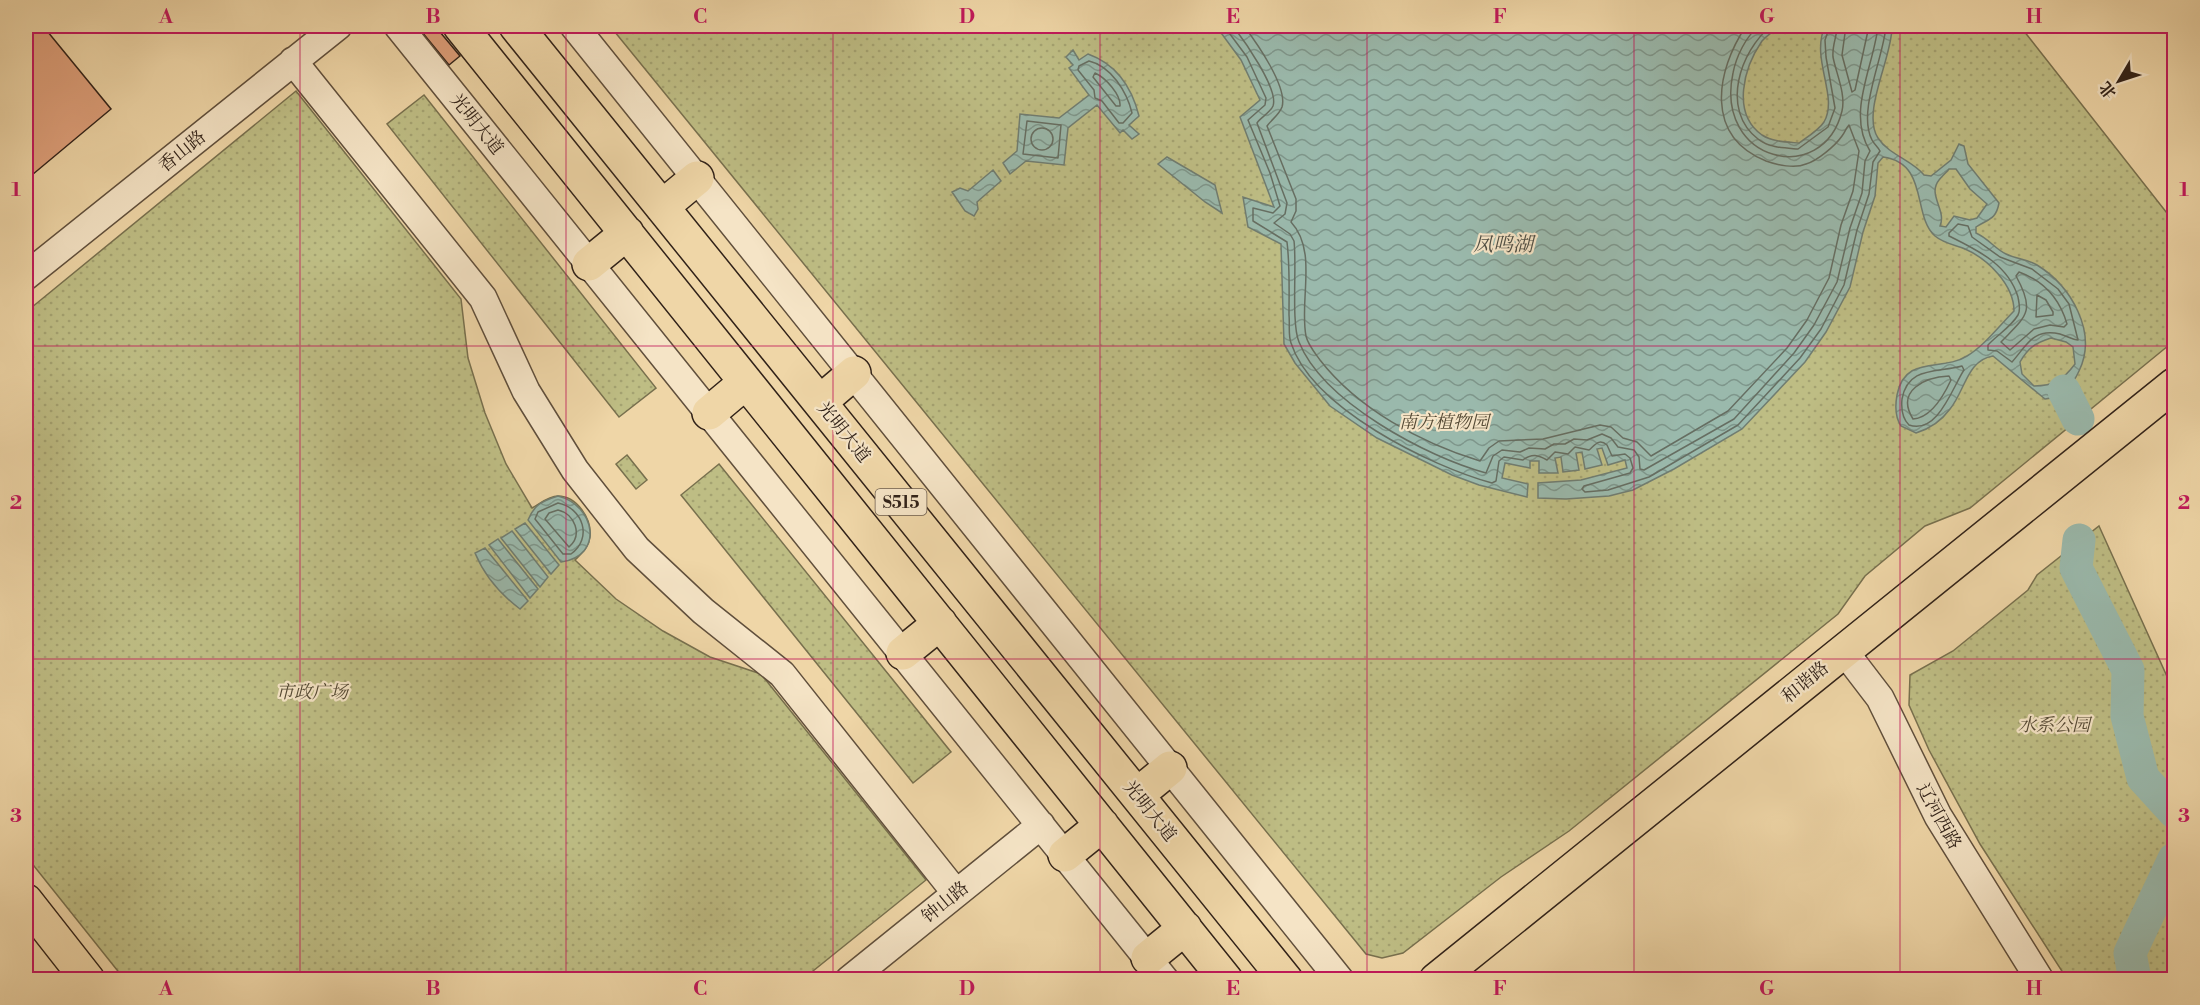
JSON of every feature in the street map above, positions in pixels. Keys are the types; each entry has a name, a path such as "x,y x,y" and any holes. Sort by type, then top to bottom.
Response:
{"main road":[{"name":"S515","path":"460,26 1226,980"},
{"name":"光明大道","path":"516,26 1286,980"},
{"path":"662,207 697,178"},
{"path":"589,264 627,233"},
{"path":"819,402 854,373"},
{"path":"709,413 746,382"},
{"name":"和谐路","path":"1472,980 2175,385"},
{"name":"和谐路","path":"1436,980 2175,414"},
{"path":"903,654 940,623"},
{"path":"1137,795 1170,768"},
{"path":"1065,855 1102,825"},
{"path":"26,901 88,980"},
{"path":"1156,969 1185,928"}],"street":[{"name":"香山路","path":"26,276 338,26"},
{"name":"光明大道","path":"398,26 1156,969"},
{"name":"S515","path":"574,26 1340,980"},
{"path":"293,61 483,298 526,391 575,470 637,549 703,611 782,674 956,893"},
{"name":"辽河西路","path":"1851,660 1880,698 1938,816 2040,980"},
{"name":"钟山路","path":"849,980 1041,825"}],"green space":[{"name":"南方植物园","path":"610,26 2020,26 2174,222 2174,341 1970,508 1925,526 1865,576 1838,614 1569,831 1501,877 1403,953 1382,958 1366,954"},
{"name":"市政广场","path":"296,91 461,299 468,358 485,413 506,464 532,508 554,496 565,497 577,504 589,523 590,537 585,550 575,560 616,599 663,631 710,657 761,674 926,880 803,979 125,980 26,856 26,312"},
{"path":"424,95 656,388 619,417 387,124"},
{"path":"627,455 647,480 636,489 616,464"},
{"path":"719,464 951,752 913,783 681,495"},
{"name":"水系公园","path":"2099,526 2174,692 2174,979 2067,979 1980,844 1929,750 1909,705 1910,675 1953,651 2028,590 2037,575"}],"water":[{"name":"凤鸣湖","path":"1216,26 1780,26 1762,41 1750,64 1744,90 1746,115 1752,126 1762,135 1775,140 1799,143 1822,125 1828,112 1821,51 1821,39 1825,26 1892,26 1873,114 1878,138 1888,149 1924,175 1931,176 1951,160 1959,144 1964,146 1968,164 1999,203 1994,216 1976,227 1976,233 2006,254 2037,265 2061,285 2070,297 2078,311 2085,341 2084,356 2079,371 2065,390 2045,399 1993,356 1977,363 1967,377 1955,402 1939,420 1916,433 1901,426 1897,415 1896,399 1901,382 1908,374 1916,369 1957,361 1967,356 2014,311 2010,292 1998,274 1974,253 1935,236 1928,227 1914,179 1897,161 1883,157 1878,163 1875,196 1863,232 1850,287 1826,332 1805,362 1742,429 1633,490 1609,496 1538,498 1538,483 1581,480 1627,468 1625,460 1608,465 1602,448 1597,449 1602,465 1585,469 1582,452 1576,453 1579,470 1563,472 1561,457 1555,458 1558,473 1539,473 1539,461 1530,461 1530,468 1505,463 1502,478 1528,484 1527,497 1479,485 1452,475 1377,438 1330,406 1295,363 1284,344 1281,244 1248,227 1243,197 1274,207 1240,117 1260,100 1241,60","holes":["1949,169 1956,169 1970,189 1987,204 1977,218 1970,220 1954,216 1946,227 1940,226 1941,214 1935,191 1939,180","2051,338 2066,342 2073,347 2075,364 2058,381 2034,386 2022,374 2020,362 2033,347"]},
{"path":"1073,50 1079,60 1088,54 1098,58 1121,78 1132,96 1139,116 1129,125 1139,134 1132,139 1123,130 1120,133 1097,105 1068,128 1064,165 1026,161 1010,174 1003,163 1017,151 1020,114 1059,118 1089,95 1069,68 1073,65 1066,57"},
{"path":"1167,157 1215,185 1222,213 1158,164"},
{"path":"993,170 1001,181 977,202 978,209 974,216 965,211 952,192 960,188 968,191"},
{"path":"558,496 571,501 580,509 587,519 590,530 589,541 584,550 575,558 561,562 528,520 539,504"},
{"path":"525,523 559,565 551,574 515,529"},
{"path":"512,531 548,577 540,587 501,538"},
{"path":"498,539 538,589 530,598 489,545"},
{"path":"485,548 528,601 520,609 500,591 483,570 475,553"}],"building":[{"path":"26,26 43,26 111,109 26,180"},
{"path":"417,26 435,26 460,56 449,65"}],"waterway":[{"path":"2064,391 2078,419"},
{"path":"2079,540 2076,568 2128,670 2127,716 2143,778 2174,812"},
{"path":"2135,980 2130,953 2174,859"}]}
